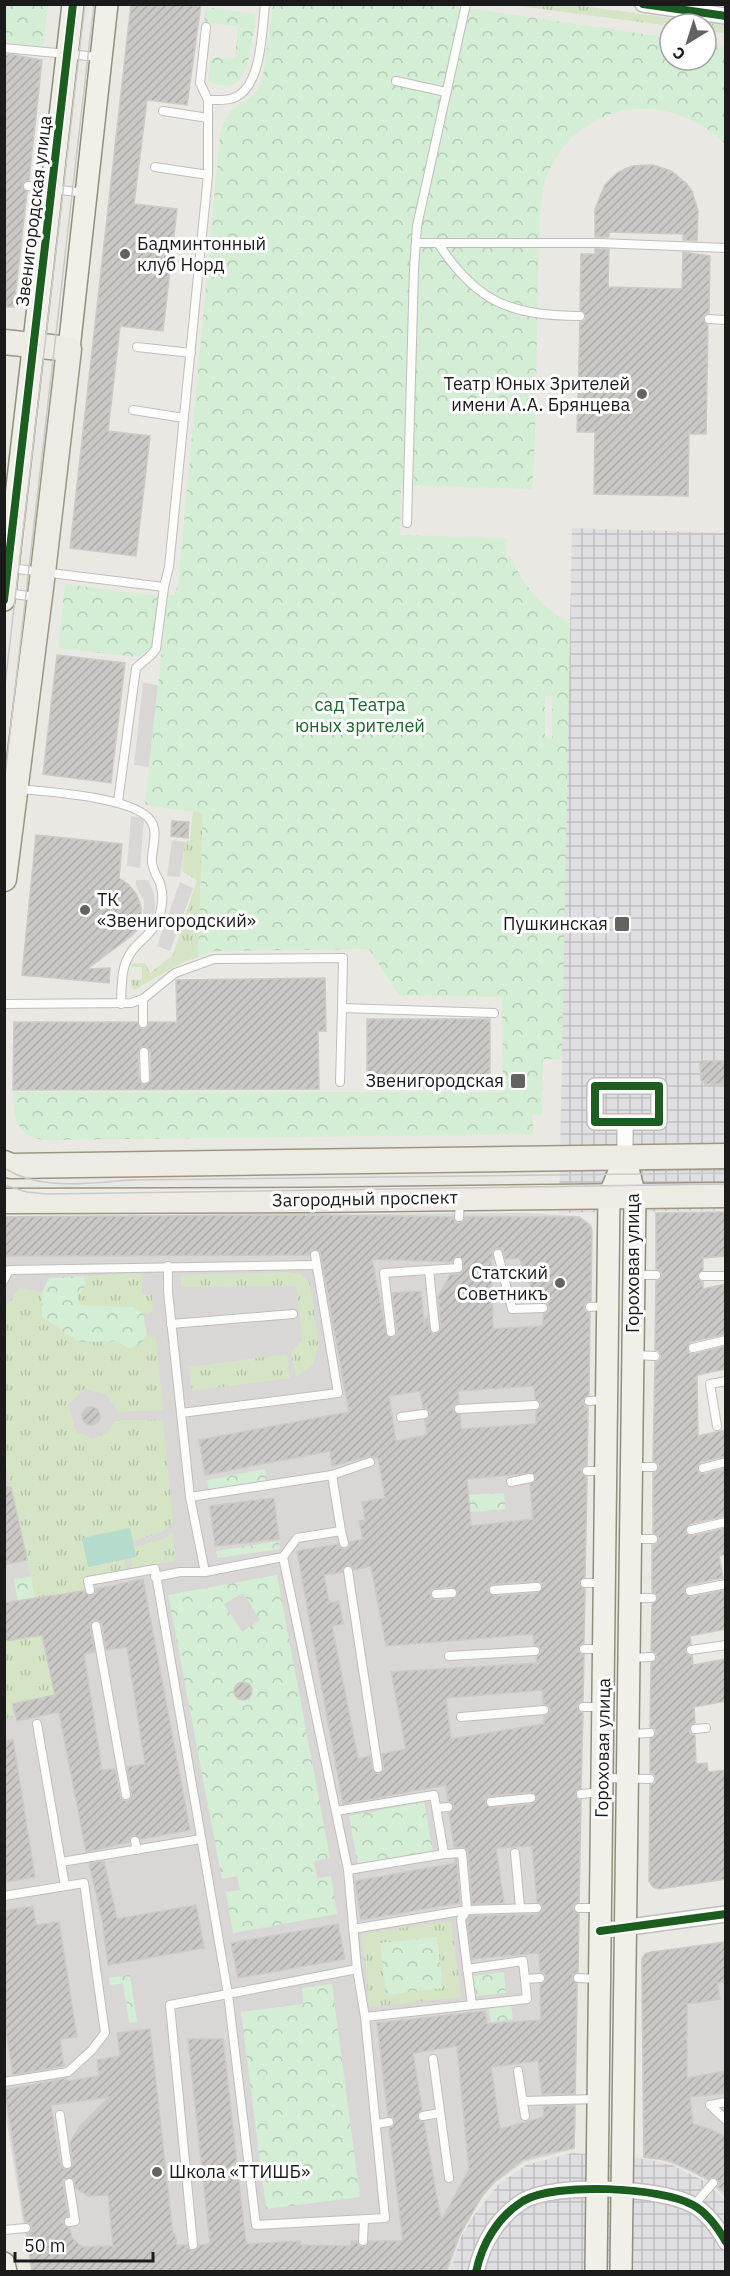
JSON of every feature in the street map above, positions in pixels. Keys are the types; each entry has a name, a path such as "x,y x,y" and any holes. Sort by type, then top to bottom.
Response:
{"main road":[{"name":"Звенигородская улица","path":"5,595 72,4"},
{"path":"4,879 11,788 40,597 107,4"},
{"path":"4,342 69,349"},
{"path":"6,1165 726,1156"},
{"name":"Гороховая улица","path":"621,2271 635,1196 625,1157"},
{"name":"Гороховая улица","path":"596,2271 602,1785 593,1707 599,1306 609,1196 625,1157"},
{"name":"Загородный проспект","path":"4,1201 460,1208 609,1196 726,1195"},
{"path":"4,2263 6,2271"}],"street":[{"path":"643,4 726,16"},
{"path":"595,1086 659,1086 659,1122 625,1122 595,1122 595,1086"},
{"path":"625,1122 625,1157"},
{"path":"600,1931 726,1914"},
{"path":"476,2271 485,2246 497,2225 509,2211 525,2200 556,2191 597,2190 670,2195 694,2205 709,2217 726,2242"}],"lane":[{"path":"208,100 237,97 249,85 256,69 265,4"},
{"path":"407,523 417,226 466,4"},
{"path":"118,802 136,668 156,649 164,586 169,567 208,175 208,100 200,83 206,27"},
{"path":"4,48 101,58"},
{"path":"396,81 446,92"},
{"path":"163,111 208,118"},
{"path":"155,167 208,175"},
{"path":"28,186 86,193"},
{"path":"416,243 599,243 726,248"},
{"path":"438,243 454,268 479,291 513,309 532,314 580,316"},
{"path":"709,319 726,320"},
{"path":"137,347 191,353"},
{"path":"133,410 184,418"},
{"path":"8,568 164,586"},
{"path":"5,595 40,597"},
{"path":"11,788 118,802 135,807 152,822 155,831 152,858 154,872 163,896 158,921 125,959 121,1004"},
{"path":"4,1004 131,1004 143,999 175,973 214,959 343,958 340,1082"},
{"path":"143,999 143,1023"},
{"path":"342,1008 494,1012"},
{"path":"144,1052 145,1079"},
{"path":"498,1254 512,1309 543,1308"},
{"path":"181,1413 338,1393 315,1255"},
{"path":"391,1332 384,1273 458,1268 458,1262"},
{"path":"4,1280 9,1270 315,1265"},
{"path":"168,1266 171,1324 190,1497 205,1572"},
{"path":"429,1270 435,1328"},
{"path":"634,1275 656,1275"},
{"path":"703,1276 726,1276"},
{"path":"171,1324 293,1314"},
{"path":"693,1348 726,1340"},
{"path":"633,1355 655,1356"},
{"path":"717,1426 710,1384 726,1381"},
{"path":"459,1409 535,1404"},
{"path":"401,1417 424,1414"},
{"path":"190,1497 332,1475 370,1462"},
{"path":"703,1468 726,1462"},
{"path":"632,1467 653,1467"},
{"path":"332,1475 344,1543"},
{"path":"511,1482 530,1478"},
{"path":"691,1530 726,1522"},
{"path":"155,1577 180,1572 205,1572 283,1557 297,1538 341,1531"},
{"path":"631,1539 652,1539"},
{"path":"90,1590 88,1581 154,1569 228,1994 256,2225 385,2218 348,1870 283,1557"},
{"path":"348,1571 378,1768"},
{"path":"690,1591 726,1584"},
{"path":"494,1590 537,1587"},
{"path":"436,1594 452,1593"},
{"path":"630,1598 652,1598"},
{"path":"96,1626 126,1795"},
{"path":"691,1650 726,1644"},
{"path":"449,1656 535,1651"},
{"path":"630,1658 651,1658"},
{"path":"460,1717 544,1710"},
{"path":"38,1724 64,1886"},
{"path":"695,1729 705,1728"},
{"path":"628,1734 650,1733"},
{"path":"581,1794 602,1785 628,1779 650,1779"},
{"path":"336,1811 385,1800 435,1795 444,1854"},
{"path":"491,1802 531,1798"},
{"path":"437,1808 448,1807"},
{"path":"61,1862 201,1839"},
{"path":"135,1840 136,1850"},
{"path":"348,1870 462,1853 467,1910 461,1919 472,2005"},
{"path":"515,1853 520,1907"},
{"path":"4,1896 84,1883 105,2033 92,2050 68,2072 4,2082"},
{"path":"353,1929 467,1910 537,1908"},
{"path":"579,1908 601,1908"},
{"path":"365,2017 527,1999 523,1962 467,1969"},
{"path":"192,2245 170,2005 357,1969"},
{"path":"525,1979 540,1978"},
{"path":"578,1978 600,1979"},
{"path":"433,2059 449,2178"},
{"path":"518,2071 525,2116"},
{"path":"523,2101 598,2099"},
{"path":"726,2102 710,2105 726,2120"},
{"path":"423,2116 441,2113"},
{"path":"60,2115 67,2164"},
{"path":"376,2124 388,2122"},
{"path":"69,2183 75,2221 69,2222"},
{"path":"694,2205 713,2183"},
{"path":"363,2241 364,2220"},
{"path":"4,2230 26,2228"}],"shaded area":[{"path":"572,528 725,533 725,1210 559,1213"},
{"path":"143,683 158,685 149,767 134,765"},
{"path":"131,816 144,818 140,868 127,866"},
{"path":"172,840 185,842 180,877 167,876"},
{"path":"136,880 148,880 154,894 155,908 151,928 142,926 144,901 136,886"},
{"path":"180,882 193,888 170,951 157,946"},
{"path":"524,1213 579,1216 591,1225 592,1230 575,2149 524,2162 495,2183 471,2215 448,2271 31,2271 4,2105 4,1216"},
{"path":"725,1941 725,2197 708,2181 683,2168 658,2159 643,2158 641,1958 645,1953"},
{"path":"572,2153 639,2158 672,2165 706,2182 725,2201 725,2271 450,2272 461,2237 475,2214 498,2185 526,2165"}],"green space":[{"path":"5,4 48,5 43,47 5,42"},
{"name":"сад Театра юных зрителей","path":"273,5 447,5 658,36 658,72 718,72 718,45 725,46 725,144 705,127 682,116 658,110 634,109 611,114 589,125 569,141 553,163 545,180 540,216 532,489 401,485 400,535 507,538 506,558 512,559 528,587 542,603 568,622 708,626 725,615 724,930 726,930 726,988 723,988 722,1062 543,1059 542,1115 532,1115 534,1134 44,1140 27,1134 18,1124 16,1117 13,1092 503,1092 502,997 399,995 369,949 214,951 198,957 203,813 145,805 168,595 174,595 178,585 220,136 223,123 231,111 253,95 262,83","holes":["545,696 552,696 552,739 545,738"]},
{"path":"512,5 574,5 658,16 658,24"},
{"path":"205,7 256,14 247,64 238,81 232,85 208,82 211,57 235,58 238,26 204,22"},
{"path":"718,24 725,25 725,33 718,32"},
{"path":"65,584 158,596 151,648 137,657 58,648"},
{"path":"193,811 203,813 198,957 181,963 134,990 131,980 142,979 142,967 131,967 132,964 145,963 150,973 173,955 197,880 182,871 185,842 190,840"},
{"path":"287,1272 301,1274 310,1283 319,1346 312,1366 296,1377 291,1352 302,1340 296,1286 181,1287 181,1275"},
{"path":"141,1273 142,1294 152,1295 153,1309 149,1314 133,1307 81,1305 76,1297 86,1285 84,1276"},
{"path":"84,1276 86,1285 77,1297 81,1305 133,1307 143,1313 147,1334 141,1343 130,1349 116,1341 79,1342 42,1317 42,1292 49,1278"},
{"path":"20,1288 42,1292 42,1317 79,1342 141,1343 147,1334 156,1337 163,1410 118,1412 106,1394 84,1389 68,1405 76,1432 93,1439 108,1432 115,1420 163,1420 173,1523 162,1532 133,1541 130,1528 88,1567 125,1559 126,1570 84,1578 85,1591 35,1600 5,1460 4,1308"},
{"path":"287,1354 290,1378 192,1391 189,1367"},
{"path":"265,1469 267,1481 209,1491 207,1480"},
{"path":"504,1493 505,1509 469,1512 468,1495"},
{"path":"130,1528 136,1557 88,1567 82,1538"},
{"path":"173,1531 175,1561 132,1568 131,1558 136,1557 134,1547 166,1538"},
{"path":"279,1541 280,1549 218,1558 216,1551"},
{"path":"277,1575 330,1858 314,1861 317,1878 331,1876 337,1914 233,1933 226,1892 240,1890 237,1876 222,1879 168,1595","holes":["243,1593 260,1620 242,1632 224,1604","242,1682 248,1684 252,1691 249,1698 245,1700 237,1698 234,1693 236,1687"]},
{"path":"31,1577 35,1600 18,1602 14,1579"},
{"path":"42,1635 59,1712 40,1716 35,1698 11,1703 13,1717 5,1719 5,1641"},
{"path":"424,1802 433,1851 358,1865 349,1816"},
{"path":"451,1921 461,1997 370,2007 361,1934"},
{"path":"437,1937 443,1988 386,1995 380,1943"},
{"path":"504,1972 506,1993 475,1996 473,1976"},
{"path":"130,1975 137,2022 129,2023 123,1983 110,1985 109,1978"},
{"path":"332,1984 360,2197 266,2209 241,2012 303,2004 302,1988"},
{"path":"511,2005 513,2019 491,2022 489,2009"}],"building":[{"path":"131,4 201,4 187,105 147,100 134,204 177,209 163,331 120,326 108,431 150,436 136,556 70,548"},
{"path":"9,54 42,60 29,180 22,186 27,192 14,307 4,307 4,56"},
{"path":"653,165 671,171 692,191 698,211 697,241 683,240 683,234 609,232 609,237 595,237 595,209 605,185 617,173 625,169 633,166"},
{"name":"Театр Юных Зрителей имени А.А. Брянцева","path":"595,249 609,249 608,287 682,289 683,252 710,256 709,313 704,315 703,319 708,325 706,434 689,434 688,496 594,494 595,432 577,432 580,322 585,320 586,316 580,310 581,254 595,254"},
{"path":"57,655 125,663 111,783 43,774"},
{"path":"172,821 189,822 188,838 171,836"},
{"name":"ТК «Звенигородский»","path":"36,835 122,844 119,878 137,895 141,915 136,931 130,937 87,969 110,968 109,983 22,975"},
{"path":"325,978 326,1031 318,1031 319,1089 13,1090 14,1022 137,1022 140,1028 144,1029 149,1022 177,1022 176,980","holes":["141,1047 147,1047 150,1052 151,1079 146,1085 142,1084 139,1079 138,1052"]},
{"path":"367,1019 490,1019 490,1088 367,1088"},
{"path":"700,1061 726,1061 726,1084 705,1084 701,1080"},
{"path":"726,1212 726,1256 703,1258 703,1270 697,1275 698,1279 703,1282 703,1289 726,1284 726,1334 691,1342 687,1349 689,1353 694,1354 726,1346 726,1369 697,1375 698,1436 726,1430 726,1456 701,1462 697,1469 699,1473 704,1474 726,1468 726,1516 690,1524 685,1531 692,1536 726,1528 726,1554 719,1556 723,1578 688,1585 684,1592 691,1597 726,1590 726,1629 690,1636 691,1644 685,1650 692,1656 693,1665 726,1659 726,1701 694,1707 695,1723 689,1729 690,1733 695,1735 696,1764 707,1763 708,1772 726,1770 726,1879 659,1889 653,1887 649,1881 650,1785 655,1783 656,1779 654,1774 650,1773 650,1739 656,1733 655,1729 650,1727 651,1663 657,1657 656,1653 651,1651 652,1604 658,1599 657,1595 652,1592 652,1545 659,1540 658,1536 653,1533 653,1473 659,1468 658,1464 653,1461 655,1362 660,1360 661,1356 659,1351 655,1350 656,1281 662,1276 661,1272 656,1269 656,1213"},
{"path":"310,1215 453,1217 455,1222 459,1223 464,1221 465,1217 579,1217 590,1225 592,1230 591,1301 586,1302 584,1307 585,1311 590,1313 589,1395 583,1401 588,1407 587,1465 581,1470 582,1474 587,1477 585,1577 579,1582 580,1586 585,1589 584,1643 578,1648 579,1652 584,1655 583,1701 577,1706 578,1710 583,1713 581,1788 575,1794 581,1800 579,1902 573,1907 574,1911 579,1914 578,1972 573,1974 572,1978 577,1984 575,2094 542,2094 538,2061 491,2067 500,2129 544,2117 543,2106 575,2106 574,2148 523,2160 494,2182 482,2196 459,2236 446,2271 32,2271 27,2234 32,2227 25,2222 5,2090 66,2078 67,2081 99,2076 97,2060 120,2056 117,2033 150,2029 173,2235 175,2234 177,2245 187,2245 193,2251 199,2245 210,2244 188,2039 223,2039 246,2244 300,2241 300,2245 352,2246 351,2241 357,2241 359,2246 363,2247 369,2241 403,2241 389,2128 395,2122 388,2116 377,2023 485,2011 487,2024 541,2020 540,1984 544,1983 546,1978 545,1974 540,1972 539,1953 472,1959 467,1920 470,1916 537,1914 542,1911 542,1905 537,1902 532,1846 496,1848 504,1903 472,1904 468,1852 464,1847 454,1847 449,1813 454,1806 448,1801 446,1785 343,1804 297,1551 338,1544 340,1548 345,1549 349,1547 350,1542 363,1539 359,1521 365,1520 362,1502 385,1498 378,1458 369,1456 332,1466 330,1451 205,1475 199,1440 349,1412 320,1252 313,1249 309,1255 4,1256 4,1217","holes":["497,1248 503,1250 505,1259 520,1258 525,1276 532,1289 543,1294 543,1302 548,1304 549,1308 543,1314 543,1326 493,1329 491,1259 493,1259 492,1252","457,1256 463,1260 463,1270 459,1274 450,1275 438,1297 441,1327 439,1332 433,1334 430,1331 428,1316 424,1322 421,1291 392,1293 397,1332 392,1338 387,1336 372,1259 452,1262","534,1386 535,1399 541,1404 536,1411 536,1424 461,1429 460,1415 453,1410 454,1406 459,1403 458,1391","420,1391 423,1408 430,1413 425,1420 427,1435 396,1441 389,1396","532,1473 536,1477 530,1484 533,1519 471,1526 467,1479","347,1565 354,1570 371,1566 386,1646 533,1634 534,1645 541,1650 536,1657 537,1663 391,1672 406,1749 382,1754 384,1770 379,1774 375,1773 370,1756 358,1759 332,1626 343,1624 339,1601 329,1603 324,1575 342,1572","537,1581 542,1583 543,1587 537,1593 494,1596 488,1591 489,1587 494,1584","452,1587 458,1592 455,1598 436,1600 431,1597 430,1592 433,1589","543,1690 543,1704 549,1706 550,1710 548,1715 544,1716 544,1724 451,1739 446,1698","530,1792 537,1797 532,1804 492,1808 485,1803 490,1796","457,2046 469,2170 441,2221 424,2122 417,2116 422,2110 413,2053","109,2097 79,2127 70,2143 73,2166 68,2170 64,2169 60,2162 51,2105","68,2177 73,2179 76,2188 88,2196 108,2195 113,2246 82,2247 72,2238 70,2228 63,2222 68,2216 63,2179"]},
{"path":"91,1407 97,1410 100,1416 97,1422 91,1425 85,1422 82,1416 85,1410"},
{"path":"4,1487 11,1487 27,1560 4,1565"},
{"path":"274,1498 279,1539 215,1546 210,1506"},
{"path":"143,1579 190,1830 141,1839 134,1835 129,1842 86,1852 59,1712 17,1721 13,1704 55,1695 42,1635 4,1641 4,1603 84,1591 91,1596 96,1589","holes":["94,1620 102,1624 106,1650 127,1647 145,1764 127,1767 132,1795 128,1801 120,1797 115,1769 102,1770 84,1654 95,1652 90,1626"]},
{"path":"243,1682 249,1685 252,1691 249,1697 243,1700 237,1697 234,1691 237,1685"},
{"path":"13,1740 35,1877 4,1882 4,1741"},
{"path":"455,1859 457,1859 460,1903 361,1920 355,1881 456,1863"},
{"path":"104,1861 117,1919 196,1905 204,1948 108,1965 102,1919 89,1863"},
{"path":"33,1906 36,1925 59,1922 77,2037 60,2039 64,2066 13,2075 4,2020 4,1911"},
{"path":"338,1924 345,1959 238,1978 231,1943"},
{"path":"726,1942 726,1982 717,1983 720,1999 687,2004 687,2078 726,2071 726,2093 690,2097 693,2124 726,2137 726,2193 718,2187 719,2182 715,2177 708,2179 671,2161 644,2157 642,1959 645,1954 652,1952"}],"tram line":[{"path":"4,693 85,4"},
{"path":"4,785 94,4"},
{"path":"4,1168 34,1180 67,1184 133,1180 726,1173"},
{"path":"4,1185 27,1192 47,1194 726,1184"}],"cycle path":[{"path":"4,600 73,4"},
{"path":"643,4 726,16"},
{"path":"595,1086 659,1086 659,1122 595,1122 595,1086"},
{"path":"600,1931 726,1914"},
{"path":"476,2272 482,2251 492,2232 514,2207 538,2195 559,2191 608,2189 657,2194 678,2199 703,2212 726,2242"}],"place":[{"name":"Бадминтонный клуб Норд","path":"125,254"},
{"name":"Театр Юных Зрителей имени А.А. Брянцева","path":"642,394"},
{"name":"ТК «Звенигородский»","path":"85,910"},
{"name":"Пушкинская","path":"622,924"},
{"name":"Звенигородская","path":"518,1081"},
{"name":"Статский Советникъ","path":"560,1283"},
{"name":"Школа «ТТИШБ»","path":"157,2172"}]}
